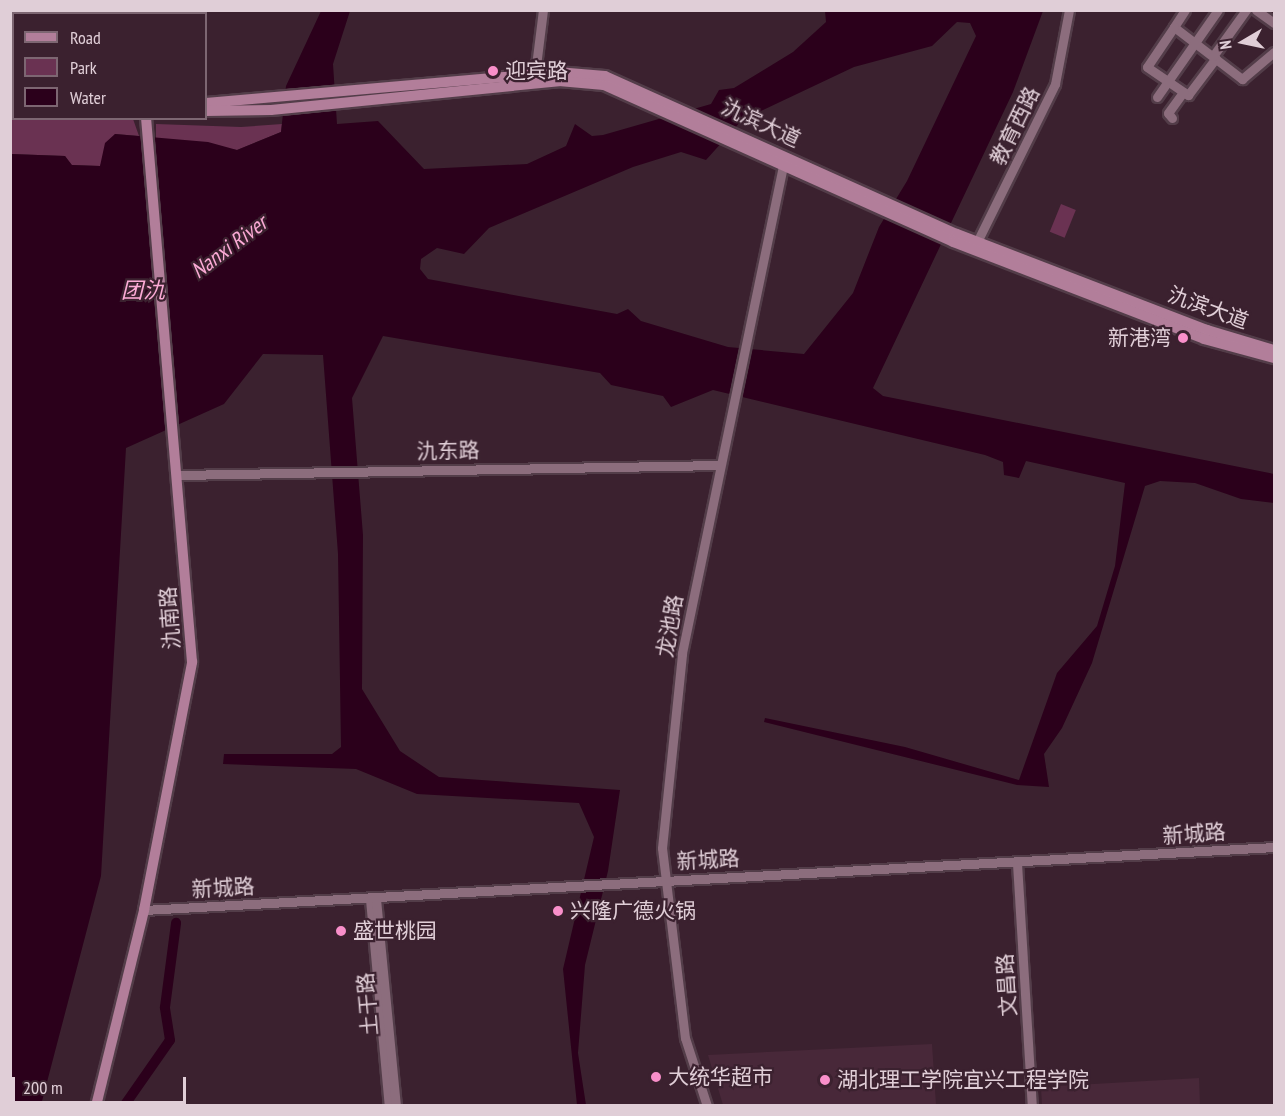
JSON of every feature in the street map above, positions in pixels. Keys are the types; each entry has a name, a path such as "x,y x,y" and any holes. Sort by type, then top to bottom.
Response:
{"main road":[{"name":"氿滨大道","path":"338,99 535,74 605,76 883,207 955,238 1204,339 1275,358"},
{"name":"氿滨大道","path":"207,111 558,81 604,85 658,101"},
{"name":"氿滨大道","path":"207,102 271,105"},
{"name":"氿南路","path":"96,1106 144,910 192,662 177,438 146,121"},
{"name":"氿滨大道","path":"975,246 1207,330 1275,350"}],"street":[{"path":"535,74 543,10"},
{"name":"教育西路","path":"975,246 1055,84 1069,10"},
{"path":"1185,10 1147,68 1188,95 1246,10"},
{"path":"1157,96 1218,10"},
{"path":"1256,10 1275,23"},
{"path":"1174,27 1242,79 1275,52"},
{"path":"1172,118 1168,113 1184,92"},
{"name":"龙池路","path":"707,1106 685,1038 662,848 682,653 718,465 734,407 784,161"},
{"name":"氿东路","path":"179,475 718,465"},
{"name":"新城路","path":"144,910 1275,847"},
{"name":"文昌路","path":"1017,863 1032,1106"},
{"name":"土干路","path":"373,899 389,1106"},
{"name":"土干路","path":"373,899 396,1106"}],"shaded area":[{"name":"湖北理工学院宜兴工程学院","path":"932,1044 936,1105 723,1105 708,1055"},
{"path":"1199,1078 1200,1105 1042,1105 1041,1087"}],"green space":[{"path":"11,114 12,120 133,120 139,136 115,134 100,166 71,165 65,156 11,154"},
{"path":"156,124 241,127 282,124 281,132 237,150 156,138"},
{"path":"1061,204 1076,210 1065,238 1050,232"}],"water":[{"name":"团氿","path":"321,11 350,11 333,64 337,124 378,121 424,169 527,164 566,146 575,124 592,136 603,135 711,104 719,90 734,88 793,52 826,22 825,11 1043,11 1013,92 873,388 883,396 1274,474 1274,503 1241,499 1195,483 1160,481 1145,486 1092,663 1062,728 1044,754 1049,787 1017,785 764,722 765,718 905,747 1019,780 1057,673 1097,626 1115,566 1125,483 1026,461 1019,478 1004,475 1003,462 985,455 713,390 671,407 663,396 611,385 600,373 383,336 352,398 363,535 362,689 400,751 439,777 620,790 608,871 585,965 578,1053 586,1105 577,1105 563,969 594,837 579,803 417,794 356,769 223,764 224,754 332,754 341,747 338,554 323,355 263,354 224,404 126,448 101,876 41,1105 11,1106 11,154 65,156 72,165 100,166 105,143 115,134 208,142 237,150 281,132 286,86","holes":["957,22 970,23 976,36 907,181 879,227 853,293 804,354 728,347 641,321 628,309 617,314 428,279 420,269 421,259 437,248 464,254 489,228 633,167 681,152 706,160 742,120 854,67 932,46"]}],"waterway":[{"path":"124,1106 170,1040 165,1007 176,923"}],"place":[{"name":"迎宾路","path":"493,71"},
{"name":"新港湾","path":"1183,338"},
{"name":"兴隆广德火锅","path":"558,911"},
{"name":"盛世桃园","path":"341,931"},
{"name":"大统华超市","path":"656,1077"},
{"name":"湖北理工学院宜兴工程学院","path":"825,1080"}],"water label":[{"name":"Nanxi River","path":"229,247"}]}
